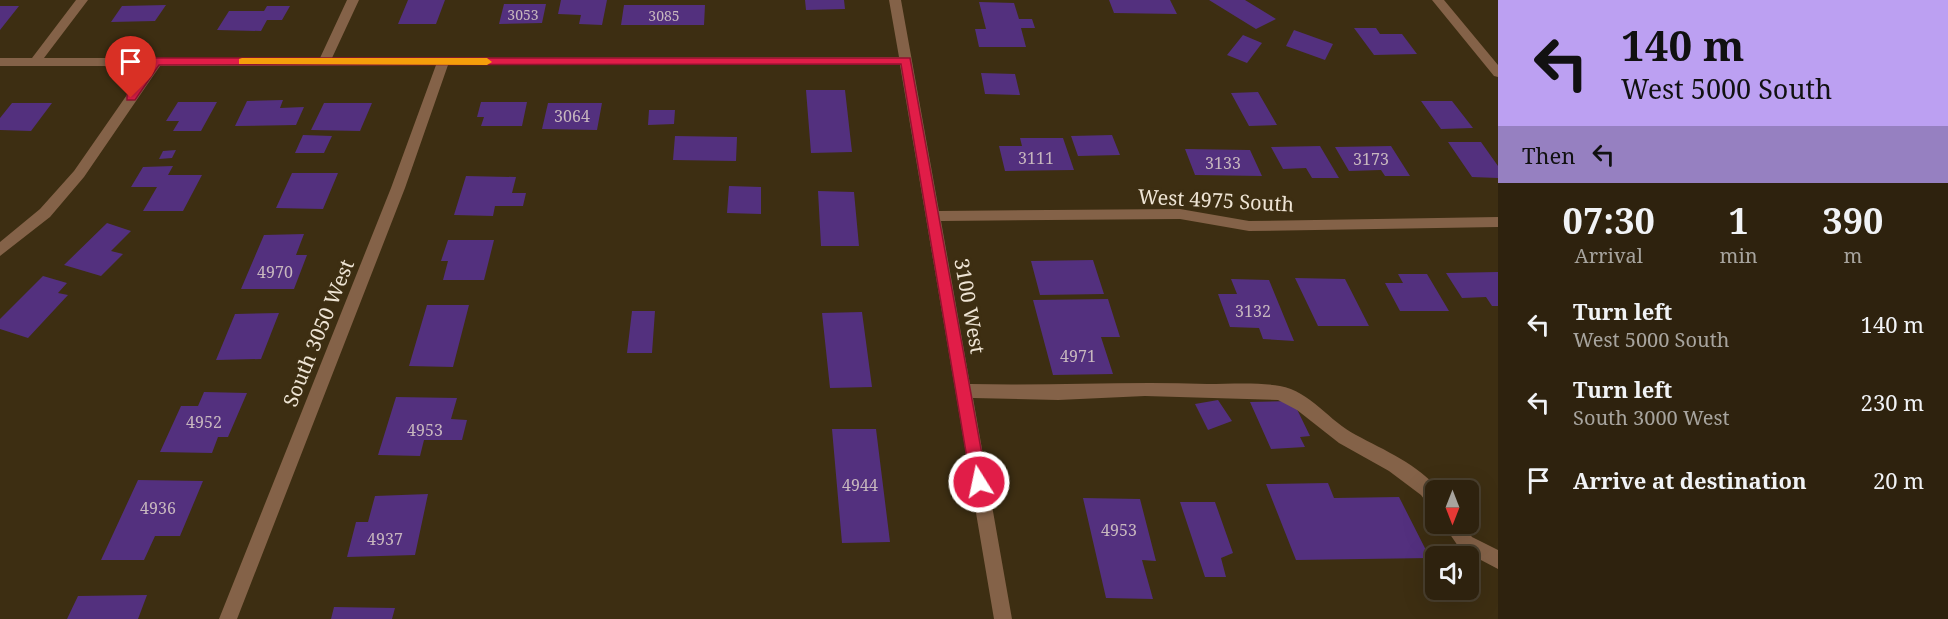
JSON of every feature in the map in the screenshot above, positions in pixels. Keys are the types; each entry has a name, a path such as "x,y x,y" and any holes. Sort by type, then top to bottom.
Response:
{"street":[{"path":"35,62 82,0"},
{"path":"324,62 352,0"},
{"name":"3100 West","path":"895,0 1003,619"},
{"path":"1438,0 1498,73"},
{"path":"0,62 906,61"},
{"path":"0,250 45,213 79,174 156,62"},
{"name":"South 3050 West","path":"228,619 398,188 443,62"},
{"name":"West 4975 South","path":"933,216 1180,214 1249,226 1498,222"},
{"path":"963,392 1058,393 1145,389 1280,393 1304,405 1345,438 1395,465 1425,488"},
{"path":"1459,534 1466,543 1498,560"}],"building":[{"path":"408,0 445,0 436,24 398,24"},
{"path":"561,0 607,0 602,25 579,24 581,15 558,14"},
{"path":"805,0 844,0 845,9 806,10"},
{"path":"1109,0 1170,0 1177,14 1114,13"},
{"path":"1209,0 1245,0 1276,19 1256,29"},
{"path":"979,2 1014,3 1019,19 1032,19 1035,28 1021,28 1026,47 979,47 975,29 986,29"},
{"path":"504,4 546,4 542,23 499,24"},
{"path":"166,5 155,21 111,22 122,6"},
{"path":"624,5 705,5 704,25 621,25"},
{"path":"0,6 19,6 0,30"},
{"path":"267,6 290,6 282,20 267,20 261,31 217,30 229,11 264,11"},
{"path":"1354,28 1376,28 1380,34 1402,34 1417,54 1374,55"},
{"path":"1294,30 1333,44 1325,60 1286,46"},
{"path":"1243,35 1262,43 1247,63 1227,55"},
{"path":"981,73 1015,74 1020,95 985,94"},
{"path":"806,90 845,90 852,152 811,153"},
{"path":"1258,92 1277,125 1249,126 1231,93"},
{"path":"283,100 280,108 304,107 296,125 235,126 247,101"},
{"path":"1421,101 1452,101 1473,128 1441,129"},
{"path":"178,102 217,102 201,131 173,131 179,121 166,121"},
{"path":"481,102 527,102 522,126 481,126 484,117 477,117"},
{"path":"12,103 52,103 31,131 0,130 0,118"},
{"path":"324,103 372,103 360,131 311,130"},
{"path":"548,103 602,103 597,130 542,129"},
{"path":"649,110 675,110 674,124 648,125"},
{"path":"303,135 332,136 324,153 295,153"},
{"path":"1112,135 1120,155 1078,156 1071,136"},
{"path":"675,136 737,137 736,161 673,160"},
{"path":"1020,138 1063,138 1074,170 1005,171 999,146 1022,146"},
{"path":"1448,142 1481,142 1498,166 1498,178 1472,177"},
{"path":"1320,146 1339,178 1312,178 1306,168 1283,169 1271,147"},
{"path":"1391,146 1410,176 1385,176 1381,170 1349,171 1335,147"},
{"path":"1185,149 1250,150 1262,176 1195,175"},
{"path":"176,150 172,158 159,159 163,151"},
{"path":"173,166 168,175 202,175 183,211 143,211 157,187 131,187 143,167"},
{"path":"292,173 338,173 323,209 276,208"},
{"path":"466,176 516,177 512,193 526,193 523,206 495,206 493,216 454,215"},
{"path":"729,186 761,187 761,214 727,213"},
{"path":"818,191 854,192 859,246 821,246"},
{"path":"107,223 131,231 111,251 123,254 101,276 64,265"},
{"path":"304,234 296,255 307,255 294,289 241,289 264,235"},
{"path":"448,240 494,240 484,280 443,280 448,261 441,261"},
{"path":"1093,260 1104,294 1040,295 1031,261"},
{"path":"1498,272 1498,306 1492,306 1486,297 1462,298 1446,273"},
{"path":"1398,274 1427,274 1449,311 1400,311 1385,283 1403,283"},
{"path":"43,276 67,283 58,293 68,295 28,338 0,329 0,319"},
{"path":"1295,278 1345,279 1369,326 1318,326"},
{"path":"1231,279 1269,280 1294,341 1263,339 1259,328 1230,327 1218,294 1237,294"},
{"path":"1108,299 1120,337 1101,337 1113,374 1053,375 1033,300"},
{"path":"427,305 469,305 453,367 409,366"},
{"path":"632,311 655,311 652,353 627,353"},
{"path":"862,312 872,387 830,388 822,313"},
{"path":"279,313 261,359 216,360 235,314"},
{"path":"204,392 247,393 228,437 218,437 212,453 160,452 181,406 198,406"},
{"path":"396,397 457,398 451,419 467,420 462,440 424,440 420,456 378,455"},
{"path":"1218,400 1232,421 1208,430 1195,404"},
{"path":"1293,401 1310,436 1300,437 1305,447 1271,449 1250,402"},
{"path":"832,429 876,429 890,542 842,543"},
{"path":"138,480 203,481 180,536 155,536 144,560 101,560"},
{"path":"1328,483 1334,498 1399,497 1425,548 1425,558 1296,560 1266,484"},
{"path":"428,494 415,555 347,557 356,522 368,522 375,496"},
{"path":"1083,498 1140,499 1156,561 1142,560 1153,599 1106,598"},
{"path":"1180,502 1215,502 1233,553 1221,558 1226,577 1205,577"},
{"path":"147,595 138,619 67,619 78,596"},
{"path":"334,607 395,608 392,619 331,619"}],"slow traffic":[{"path":"242,62 487,62"}],"route":[{"path":"131,98 156,62 906,61 979,482"}]}
